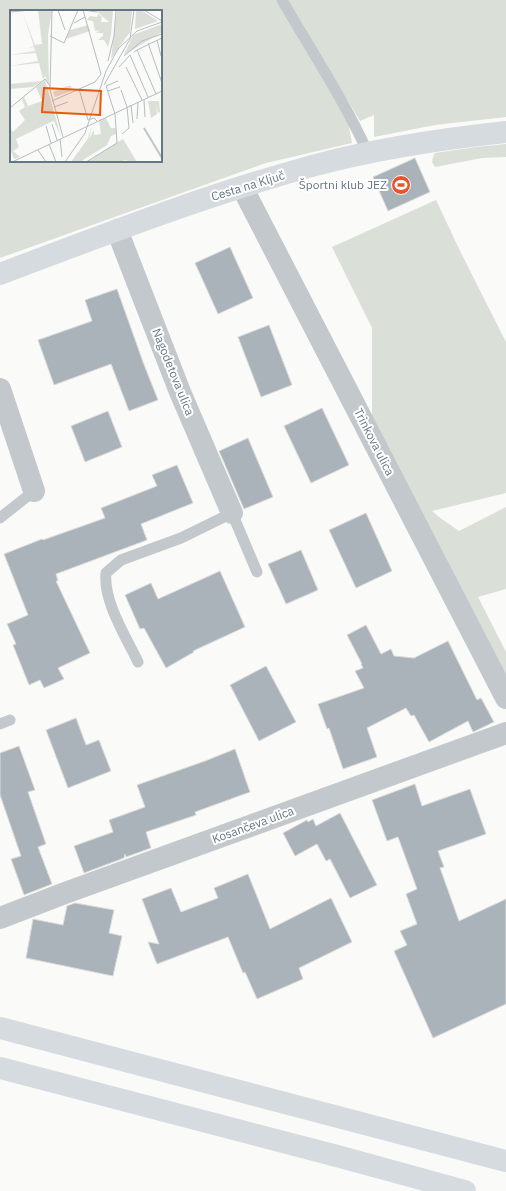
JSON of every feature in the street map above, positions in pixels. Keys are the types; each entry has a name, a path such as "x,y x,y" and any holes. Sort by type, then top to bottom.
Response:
{"main road":[{"name":"Cesta na Ključ","path":"0,274 117,230 242,187 313,166 368,153 422,143 506,132"},
{"path":"0,1028 506,1160"},
{"path":"0,1068 465,1191"}],"street":[{"name":"Trinkova ulica","path":"242,187 506,698"},
{"name":"Nagodetova ulica","path":"117,230 180,392 232,513"},
{"path":"0,389 34,491"},
{"name":"Kosančeva ulica","path":"0,918 506,733"}],"lane":[{"path":"282,0 346,109 368,153"},
{"path":"0,518 34,491"},
{"path":"138,662 112,608 105,584 106,573 121,560 181,538 232,513 257,572"}],"shaded area":[{"path":"0,0 277,0 348,122 352,143 266,163 0,258"},
{"path":"288,0 506,0 506,117 435,125 374,137 374,115 360,121"},
{"path":"506,144 506,157 482,158 435,167 432,162 435,153"},
{"path":"436,200 506,342 506,493 432,511 459,531 506,507 506,589 478,597 506,652 506,682 372,419 372,328 332,247"}],"building":[{"name":"Športni klub JEZ","path":"415,158 430,192 388,211 373,177"},
{"path":"230,247 253,298 218,314 195,263"},
{"path":"117,289 158,400 129,411 111,364 54,385 38,340 92,321 85,300"},
{"path":"269,325 292,385 261,397 238,337"},
{"path":"322,408 349,465 311,483 284,426"},
{"path":"108,411 122,447 85,462 71,426"},
{"path":"248,438 273,497 244,509 219,451"},
{"path":"177,465 193,503 141,524 147,540 56,574 58,581 56,581 90,653 58,668 64,679 44,688 40,680 29,685 13,645 16,644 7,624 28,615 4,554 42,539 43,540 105,518 101,508 157,486 152,475"},
{"path":"366,513 392,571 356,588 329,530"},
{"path":"301,550 318,590 286,604 268,564"},
{"path":"220,571 245,627 193,651 194,652 166,668 144,628 140,629 125,595 151,583 158,599"},
{"path":"366,625 381,654 391,649 394,656 414,658 448,641 477,700 481,698 494,722 473,732 468,721 429,742 414,715 411,716 406,708 367,728 377,757 343,769 329,728 327,729 318,704 364,688 355,671 363,668 362,664 347,635"},
{"path":"266,666 296,722 259,741 230,685"},
{"path":"76,718 86,745 99,740 111,771 68,788 46,730"},
{"path":"19,746 35,790 28,792 46,844 38,847 52,884 24,895 11,859 21,856 0,795 0,753"},
{"path":"235,749 250,792 195,812 196,815 146,832 151,848 126,857 125,854 124,858 84,873 74,846 113,832 109,820 145,807 137,785"},
{"path":"415,784 422,806 470,789 486,834 438,851 444,867 440,868 459,921 506,899 506,1004 433,1038 394,951 407,945 400,931 417,924 406,894 417,889 398,837 387,841 372,800"},
{"path":"340,813 377,885 350,898 330,859 326,861 317,844 295,856 283,833 307,820 308,822 313,819 316,826"},
{"path":"248,874 270,929 331,898 352,942 299,968 303,979 257,999 245,972 243,973 228,937 157,964 148,942 159,944 142,899 171,888 181,912 218,898 214,888"},
{"path":"75,903 114,910 109,933 122,936 113,976 26,958 33,919 63,925 67,906"}],"place":[{"name":"Športni klub JEZ","path":"401,185"}]}
